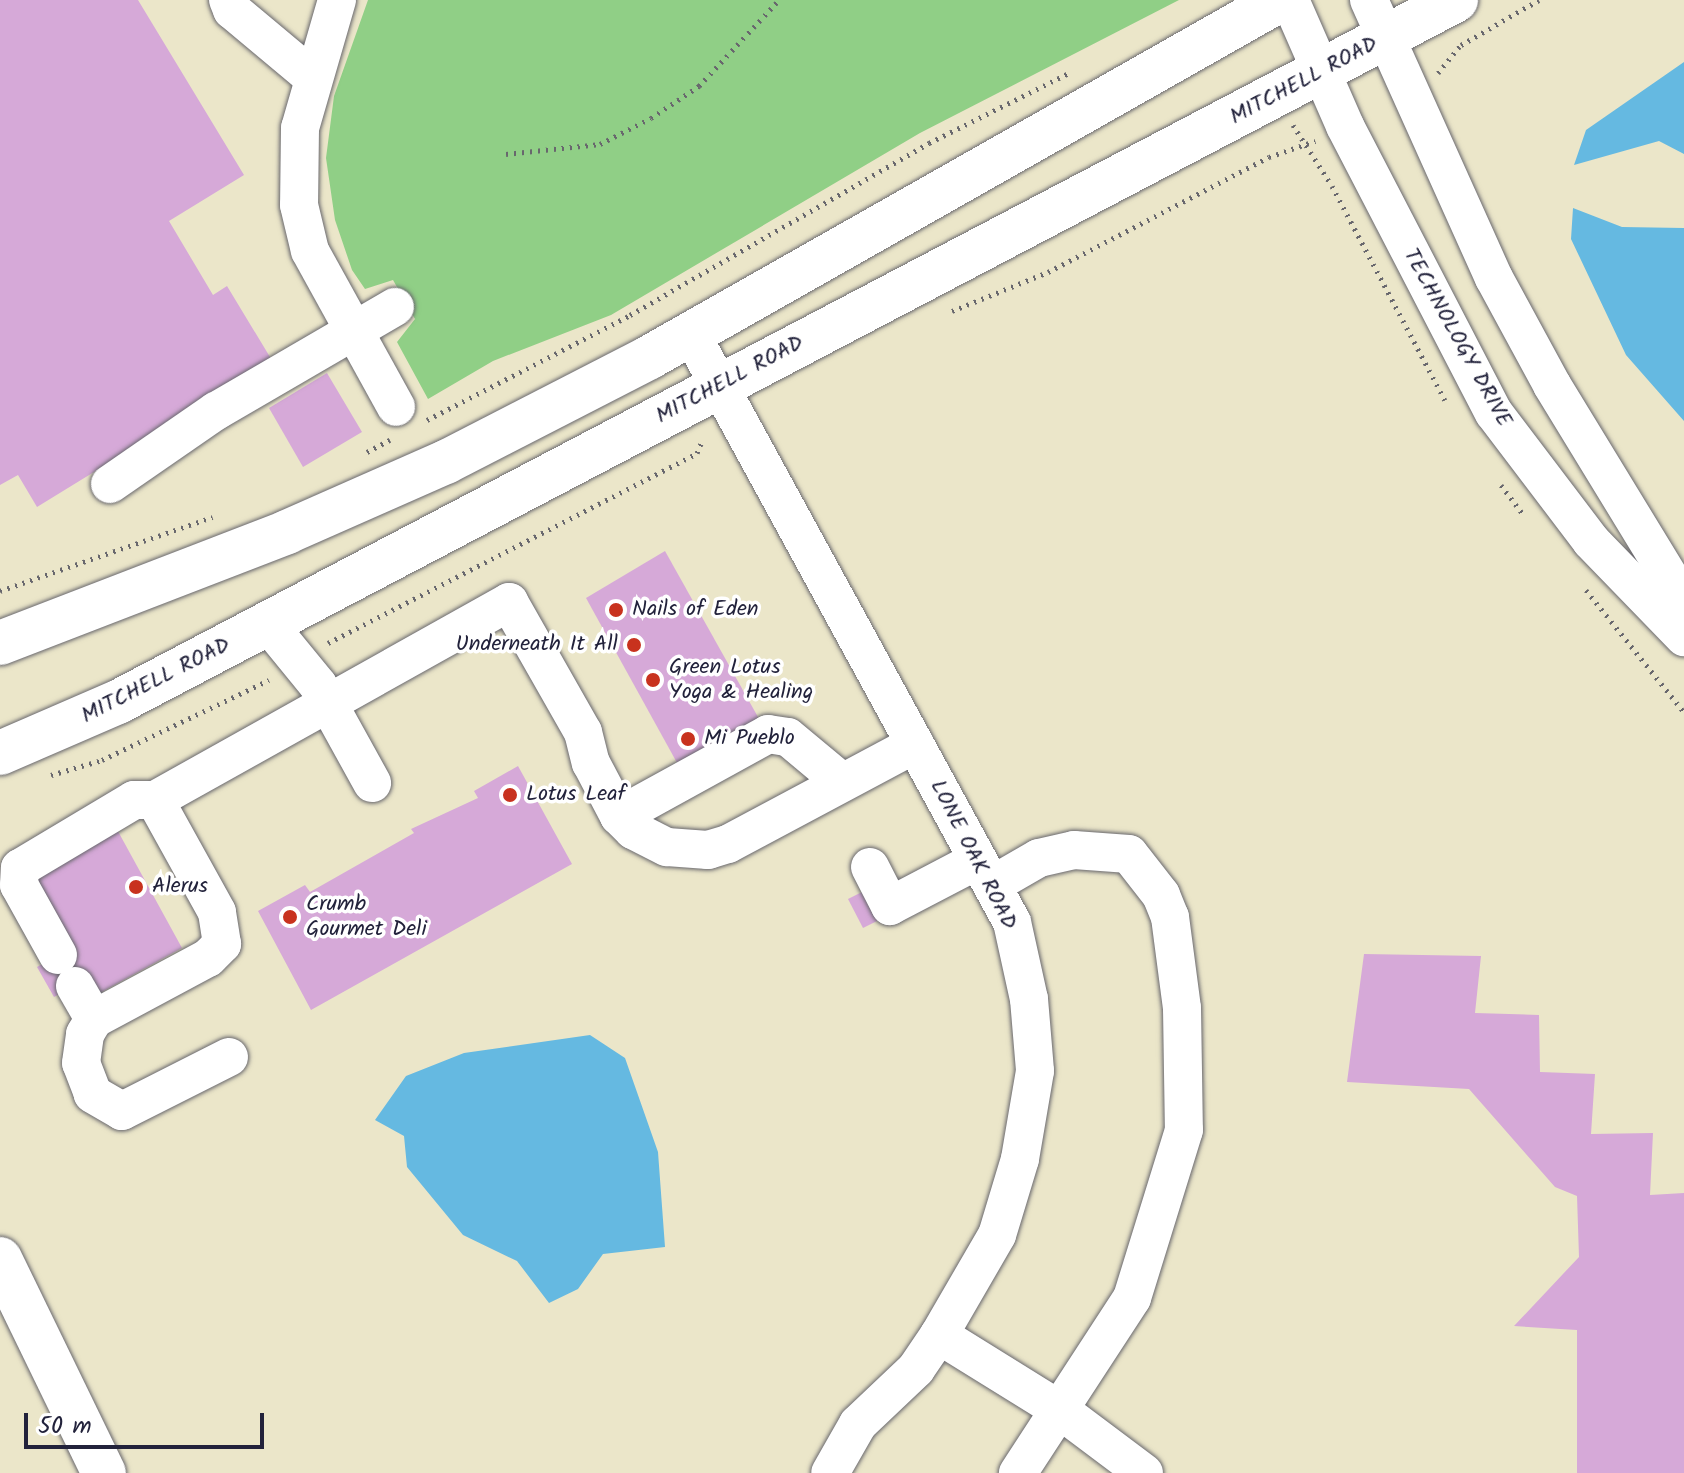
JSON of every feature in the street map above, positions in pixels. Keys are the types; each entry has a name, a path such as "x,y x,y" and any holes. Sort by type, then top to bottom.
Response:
{"main road":[{"path":"0,643 287,532 446,462 690,332 1280,0"},
{"name":"MITCHELL ROAD","path":"0,753 95,714 268,624 728,401 1321,72 1377,19 1456,0"},
{"path":"0,1259 104,1473"}],"street":[{"path":"228,0 232,10 312,77"},
{"path":"337,0 312,77 300,128 299,205 310,251 403,424"},
{"name":"TECHNOLOGY DRIVE","path":"1290,0 1345,126 1494,413 1591,541 1684,637"},
{"path":"1377,19 1494,278 1552,385 1684,601"},
{"path":"110,484 216,411 395,307"},
{"name":"LONE OAK ROAD","path":"690,332 1012,922 1029,999 1035,1071 1020,1159 997,1235 916,1369 858,1424 830,1473"},
{"path":"94,1019 19,885 20,868 134,800 155,800 509,602 583,732 591,763 619,816 648,840 708,850 915,744"},
{"path":"268,624 300,661 327,702 372,783"},
{"path":"619,816 768,734 795,742 842,782"},
{"path":"155,800 217,912 222,944 208,958 94,1019 85,1034 81,1063 93,1094 112,1109 131,1110 229,1057"},
{"path":"870,867 890,906 985,873 1074,850 1129,854 1161,895 1170,917 1182,1008 1184,1130 1132,1298 1018,1473"},
{"path":"939,1335 1060,1410 1144,1473"}],"path":[{"path":"506,154 600,144 651,118 699,86 779,0"},
{"path":"1410,95 1426,88 1461,45 1539,0"},
{"path":"352,460 403,424 630,315 929,143 1071,71"},
{"path":"937,317 1048,272 1269,157 1345,126"},
{"path":"41,778 102,760 258,687 300,661 697,453 698,444 728,401"},
{"path":"0,591 215,517"}],"green space":[{"path":"368,0 1179,0 920,133 611,315 493,361 428,399 397,342 415,319 393,280 365,289 352,270 335,220 326,158 334,96"}],"water":[{"path":"1684,62 1684,154 1659,141 1574,165 1586,130"},
{"path":"1573,208 1622,227 1684,228 1684,421 1626,355 1571,239"},
{"path":"590,1035 625,1058 658,1152 665,1247 603,1254 578,1289 549,1303 517,1261 463,1235 407,1167 404,1136 375,1120 406,1076 464,1053"}],"building":[{"path":"0,0 138,0 244,175 169,221 213,295 227,286 273,362 37,507 18,475 0,485"},
{"path":"327,373 362,432 303,467 269,408"},
{"path":"665,551 763,726 681,770 586,598"},
{"path":"518,766 572,864 311,1010 258,911 305,885 310,892 414,833 411,829 478,798 474,791"},
{"path":"114,824 182,948 98,994 89,977 54,997 37,967 74,946 32,869"},
{"path":"868,889 883,918 863,928 848,899"},
{"path":"1364,954 1481,956 1475,1013 1539,1015 1540,1072 1595,1074 1591,1134 1653,1133 1650,1195 1684,1193 1684,1473 1577,1473 1577,1330 1514,1326 1579,1257 1577,1196 1555,1187 1469,1089 1347,1082"}],"place":[{"name":"Nails of Eden","path":"616,610"},
{"name":"Underneath It All","path":"634,645"},
{"name":"Green Lotus Yoga & Healing","path":"653,680"},
{"name":"Mi Pueblo","path":"688,739"},
{"name":"Lotus Leaf","path":"510,795"},
{"name":"Alerus","path":"136,887"},
{"name":"Crumb Gourmet Deli","path":"290,917"}]}
